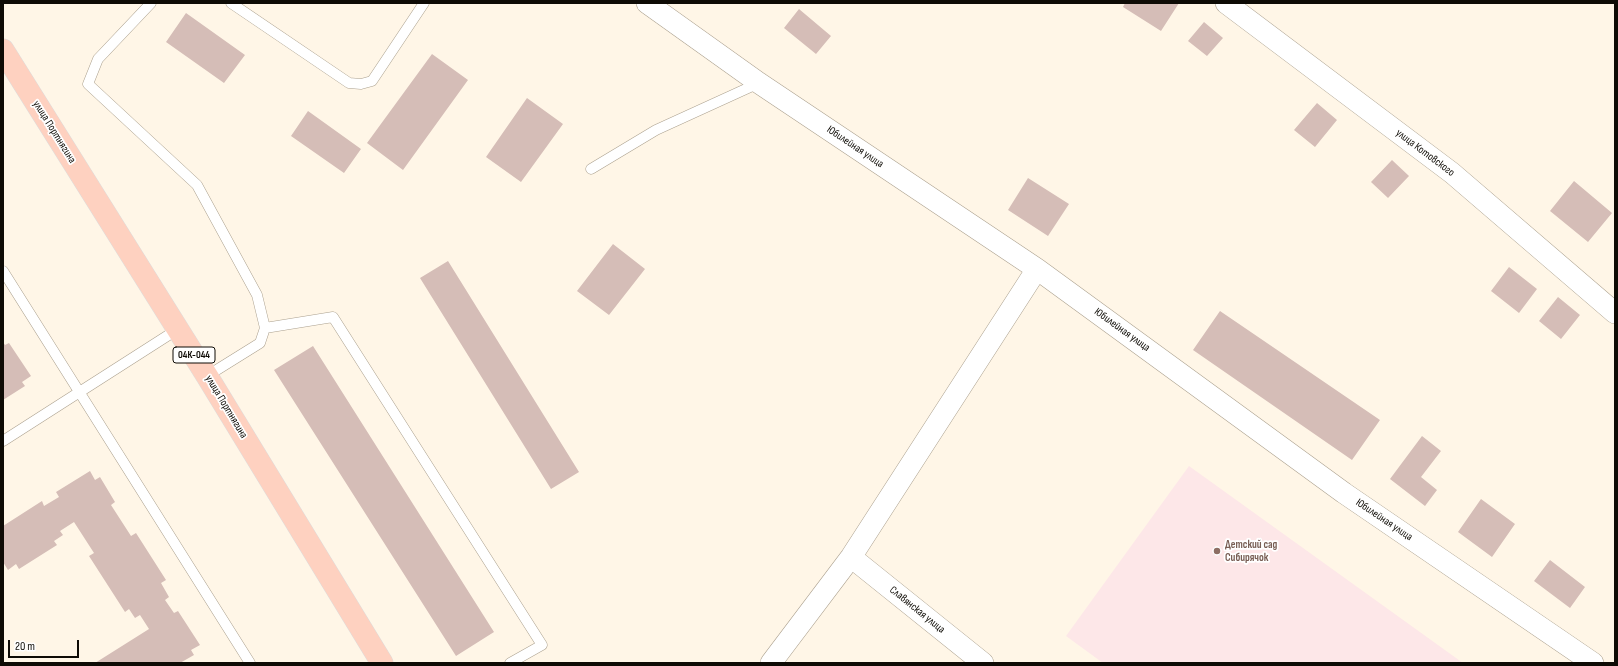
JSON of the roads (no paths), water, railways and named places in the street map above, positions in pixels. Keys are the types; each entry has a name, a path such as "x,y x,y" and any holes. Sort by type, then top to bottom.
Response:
{"main road":[{"name":"улица Портнягина","path":"3,50 208,376 382,663"}],"street":[{"name":"Юбилейная улица","path":"648,3 758,83 1037,269 1344,493 1593,663"},
{"name":"улица Котовского","path":"1226,3 1452,173 1615,313"},
{"path":"770,663 851,557 1037,269"},
{"name":"Славянская улица","path":"851,557 983,663"}],"lane":[{"path":"151,3 98,59 88,84 196,185 257,295 265,328 260,343 208,376"},
{"path":"231,3 349,83 361,84 372,81 424,3"},
{"path":"591,169 656,130 758,83"},
{"path":"3,271 247,662"},
{"path":"265,328 333,317 542,644 510,663"},
{"path":"3,441 178,329"}],"place":[{"name":"Детский сад Сибирячок","path":"1217,551"}]}
